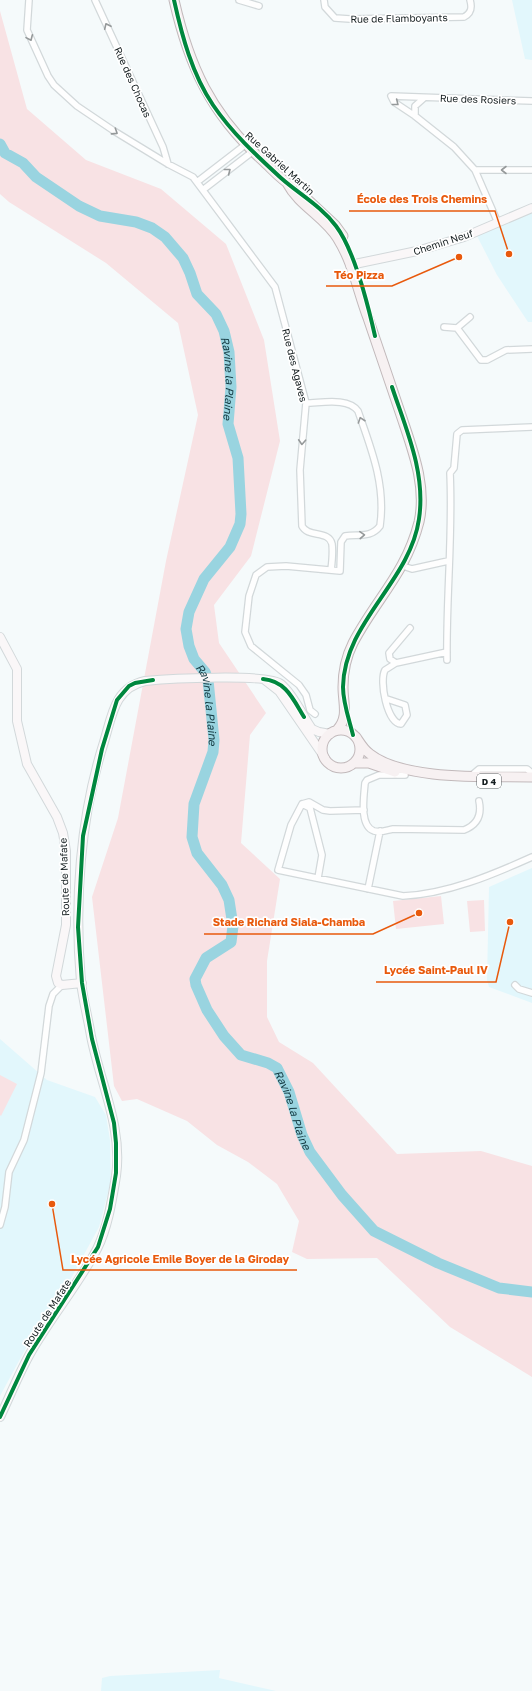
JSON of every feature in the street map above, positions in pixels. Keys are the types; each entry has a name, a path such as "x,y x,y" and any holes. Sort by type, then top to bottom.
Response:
{"main road":[{"name":"Rue Gabriel Martin","path":"174,0 189,54 201,83 212,104 245,145 287,183 292,193 333,231 344,249 352,265 414,456 420,479 421,499 419,520 413,542 403,566 352,645 344,672 343,689 345,719 334,732"},
{"name":"Chemin Neuf","path":"352,265 418,252 464,237 532,208"},
{"name":"Route de Mafate","path":"0,637 17,669 17,721 27,764 57,817 63,833 66,850 66,924 56,976 58,983 62,985"},
{"name":"Route de Mafate","path":"0,1417 30,1355 98,1247 110,1209 117,1160 114,1123 92,1039 82,983 78,927 83,836 91,793 116,700 129,686 135,683 153,680 253,678 273,680 280,683 315,731 334,732"},
{"path":"263,679 279,691 325,758 335,767 342,768 354,763 360,750 355,736 344,730 334,732 326,738 323,744 325,758"},
{"name":"Rue Gabriel Martin","path":"345,704 355,736"},
{"name":"D 4","path":"355,736 370,754 392,765 408,770 472,775 532,777"},
{"name":"D 4","path":"354,763 369,763 405,775 433,778 532,783"},
{"path":"62,985 82,983"}],"street":[{"name":"Rue des Agaves","path":"28,0 27,30 48,76 54,85 77,106 168,164 193,177 275,287 306,404 300,470 302,526 308,532 326,536 330,539 332,546 331,570"},
{"name":"Rue des Chocas","path":"95,0 163,147 168,164"},
{"path":"239,0 259,6"},
{"name":"Rue de Flamboyants","path":"324,0 325,7 335,18 350,20 464,17 469,15 472,9 470,0"},
{"name":"Rue des Rosiers","path":"498,222 475,170 454,147 415,116 394,102 391,96 532,101"},
{"path":"415,116 415,106 424,98"},
{"path":"197,182 245,145"},
{"path":"204,190 252,152"},
{"path":"475,170 532,170"},
{"path":"444,327 457,328 470,317"},
{"path":"457,328 481,360 487,360 506,350 532,349"},
{"path":"306,404 343,402 354,406 358,411 380,476 380,526 377,530 368,535 346,536 341,542 340,571 286,566 267,567 256,575 249,596 245,632 251,646 299,685 306,695 310,710 315,714"},
{"path":"447,660 448,561 451,518 450,473 454,468 457,434 462,430 532,427"},
{"path":"403,566 412,569 448,561"},
{"path":"396,663 390,659 389,653 410,628"},
{"path":"387,699 405,705 407,715 403,722 398,724 394,721 382,688 383,673 396,663 447,652"},
{"path":"305,730 304,717 310,710"},
{"path":"472,775 479,769 527,769 532,773"},
{"path":"405,775 379,775 367,780 365,784 364,810 366,824 374,831 380,832 393,829 464,830 472,826 478,819 481,809 479,801"},
{"path":"364,810 330,811 302,804 291,825 279,862 278,870 403,896 417,896 472,881 532,857"},
{"path":"311,806 322,855 318,878"},
{"path":"368,889 380,832"},
{"path":"0,1225 5,1207 8,1172 24,1140 41,1073 49,1006 53,994 62,985"},
{"path":"515,985 519,989 532,993"}],"shaded area":[{"path":"512,0 532,0 532,60 525,59"},
{"path":"0,11 27,109 86,160 161,189 226,244 264,340 280,441 251,556 214,605 219,643 266,713 250,735 241,843 280,879 267,961 267,1017 279,1042 313,1063 397,1154 481,1151 532,1166 532,1377 450,1327 377,1258 307,1259 292,1252 299,1221 277,1184 248,1162 217,1145 187,1121 137,1099 122,1101 114,1086 92,897 118,818 166,561 198,415 178,323 106,263 9,202 0,194"},
{"path":"532,208 532,322 528,322 497,275 475,232"},
{"path":"532,868 532,1003 489,987 487,980 489,887"},
{"path":"441,896 444,924 396,929 393,901"},
{"path":"484,900 485,931 470,932 467,901"},
{"path":"0,1039 47,1080 95,1097 106,1115 110,1140 111,1181 99,1227 63,1293 33,1335 0,1396"},
{"path":"0,1075 17,1084 1,1116 0,1115"},
{"path":"220,1670 219,1678 276,1691 101,1691 102,1678 110,1676"}],"waterway":[{"name":"Ravine la Plaine","path":"0,144 5,153 23,163 36,177 79,206 100,216 136,222 152,228 165,237 183,258 197,294 216,314 224,331 229,352 231,387 228,424 238,458 241,514 240,524 230,547 204,579 189,612 186,629 189,646 194,659 205,672 208,680 214,740 213,752 194,804 192,837 197,853 222,885 229,900 233,926 231,942 206,958 195,979 196,985 207,1010 224,1036 241,1055 268,1063 277,1068 289,1092 302,1135 310,1152 342,1195 374,1231 438,1263 499,1288 532,1292"}],"cycle path":[{"path":"174,0 184,41 199,81 220,115 262,161 288,184 324,212 343,237 360,279 375,336"},
{"path":"353,735 346,711 343,693 346,664 354,642 365,622 403,563 413,542 419,519 420,485 417,468 409,435 392,387"},
{"path":"263,679 271,680 283,687 288,692 304,717"},
{"path":"0,1417 29,1355 98,1247 110,1209 116,1173 114,1123 92,1039 82,983 78,927 83,836 102,749 117,700 129,686 135,683 153,680"}],"place":[{"name":"École des Trois Chemins","path":"509,254"},
{"name":"Téo Pizza","path":"459,257"},
{"name":"Stade Richard Siala-Chamba","path":"419,913"},
{"name":"Lycée Saint-Paul IV","path":"510,922"},
{"name":"Lycée Agricole Emile Boyer de la Giroday","path":"52,1204"}]}
